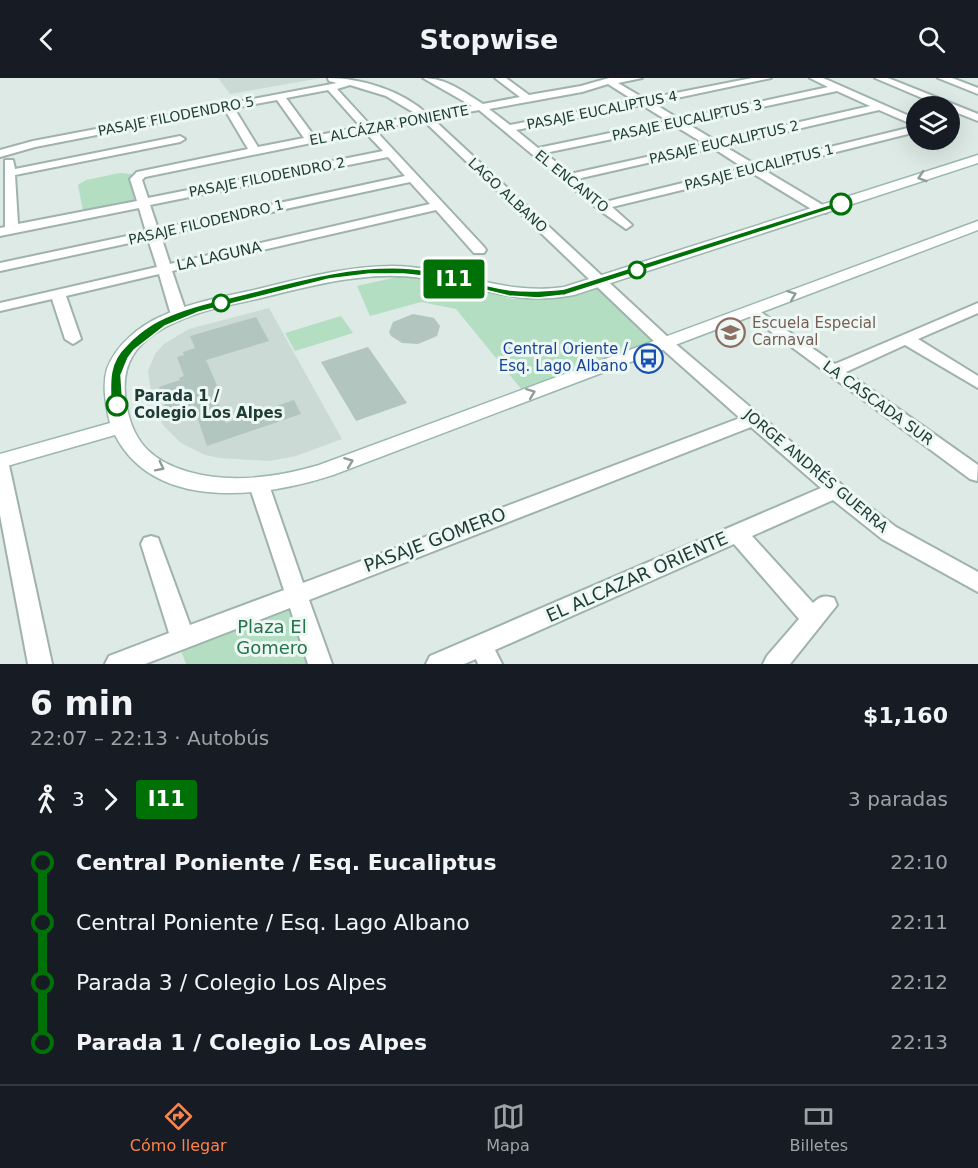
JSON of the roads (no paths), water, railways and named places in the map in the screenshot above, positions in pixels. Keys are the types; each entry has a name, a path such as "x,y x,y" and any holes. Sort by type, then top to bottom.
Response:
{"street":[{"name":"EL ENCANTO","path":"428,78 452,88 481,107 626,225"},
{"path":"500,78 528,99"},
{"name":"EL ALCÁZAR PONIENTE","path":"144,203 136,179 141,174 425,117 574,90 609,81 637,78"},
{"name":"PASAJE EUCALIPTUS 4","path":"508,129 766,78"},
{"path":"815,78 906,119"},
{"path":"880,78 978,118"},
{"path":"943,78 978,91"},
{"path":"609,81 822,210"},
{"path":"961,85 978,81"},
{"path":"562,82 574,90"},
{"path":"331,83 369,130 479,250"},
{"name":"PASAJE FILODENDRO 5","path":"4,153 33,144 280,97 331,83 353,83"},
{"name":"LAGO ALBANO","path":"353,83 398,98 425,117 665,343"},
{"name":"PASAJE EUCALIPTUS 3","path":"536,152 839,88"},
{"path":"280,97 312,141"},
{"path":"228,107 255,152"},
{"name":"PASAJE EUCALIPTUS 2","path":"568,178 880,107"},
{"path":"172,117 191,164"},
{"name":"PASAJE EUCALIPTUS 1","path":"602,206 906,131"},
{"path":"10,173 180,139"},
{"path":"4,153 10,173 5,200 6,231"},
{"name":"PASAJE FILODENDRO 2","path":"6,231 390,153"},
{"path":"978,159 565,292 527,295 500,292 423,273 369,271 329,276 179,315 141,337 122,358 114,380 120,427 133,449 161,469 208,483 260,485 318,473 978,225"},
{"name":"PASAJE FILODENDRO 1","path":"0,267 412,178"},
{"path":"144,203 179,315"},
{"name":"LA LAGUNA","path":"0,307 438,206"},
{"path":"58,294 73,339"},
{"path":"833,371 976,309"},
{"name":"LA CASCADA SUR","path":"750,311 977,474"},
{"path":"906,339 978,383"},
{"name":"JORGE ANDRÉS GUERRA","path":"665,343 889,533 978,583"},
{"name":"PASAJE GOMERO","path":"117,664 296,596 314,586 754,419"},
{"path":"40,664 0,463 120,427"},
{"path":"260,485 320,664"},
{"name":"EL ALCAZAR ORIENTE","path":"438,664 485,655 737,533 836,490"},
{"path":"737,533 820,612 775,664"},
{"path":"151,544 183,639"}],"place":[{"name":"Escuela Especial Carnaval","path":"731,332"},
{"name":"Central Oriente / Esq. Lago Albano","path":"649,358"},
{"name":"Parada 1 / Colegio Los Alpes","path":"117,405"}],"park label":[{"name":"Plaza El Gomero","path":"272,637"}]}
